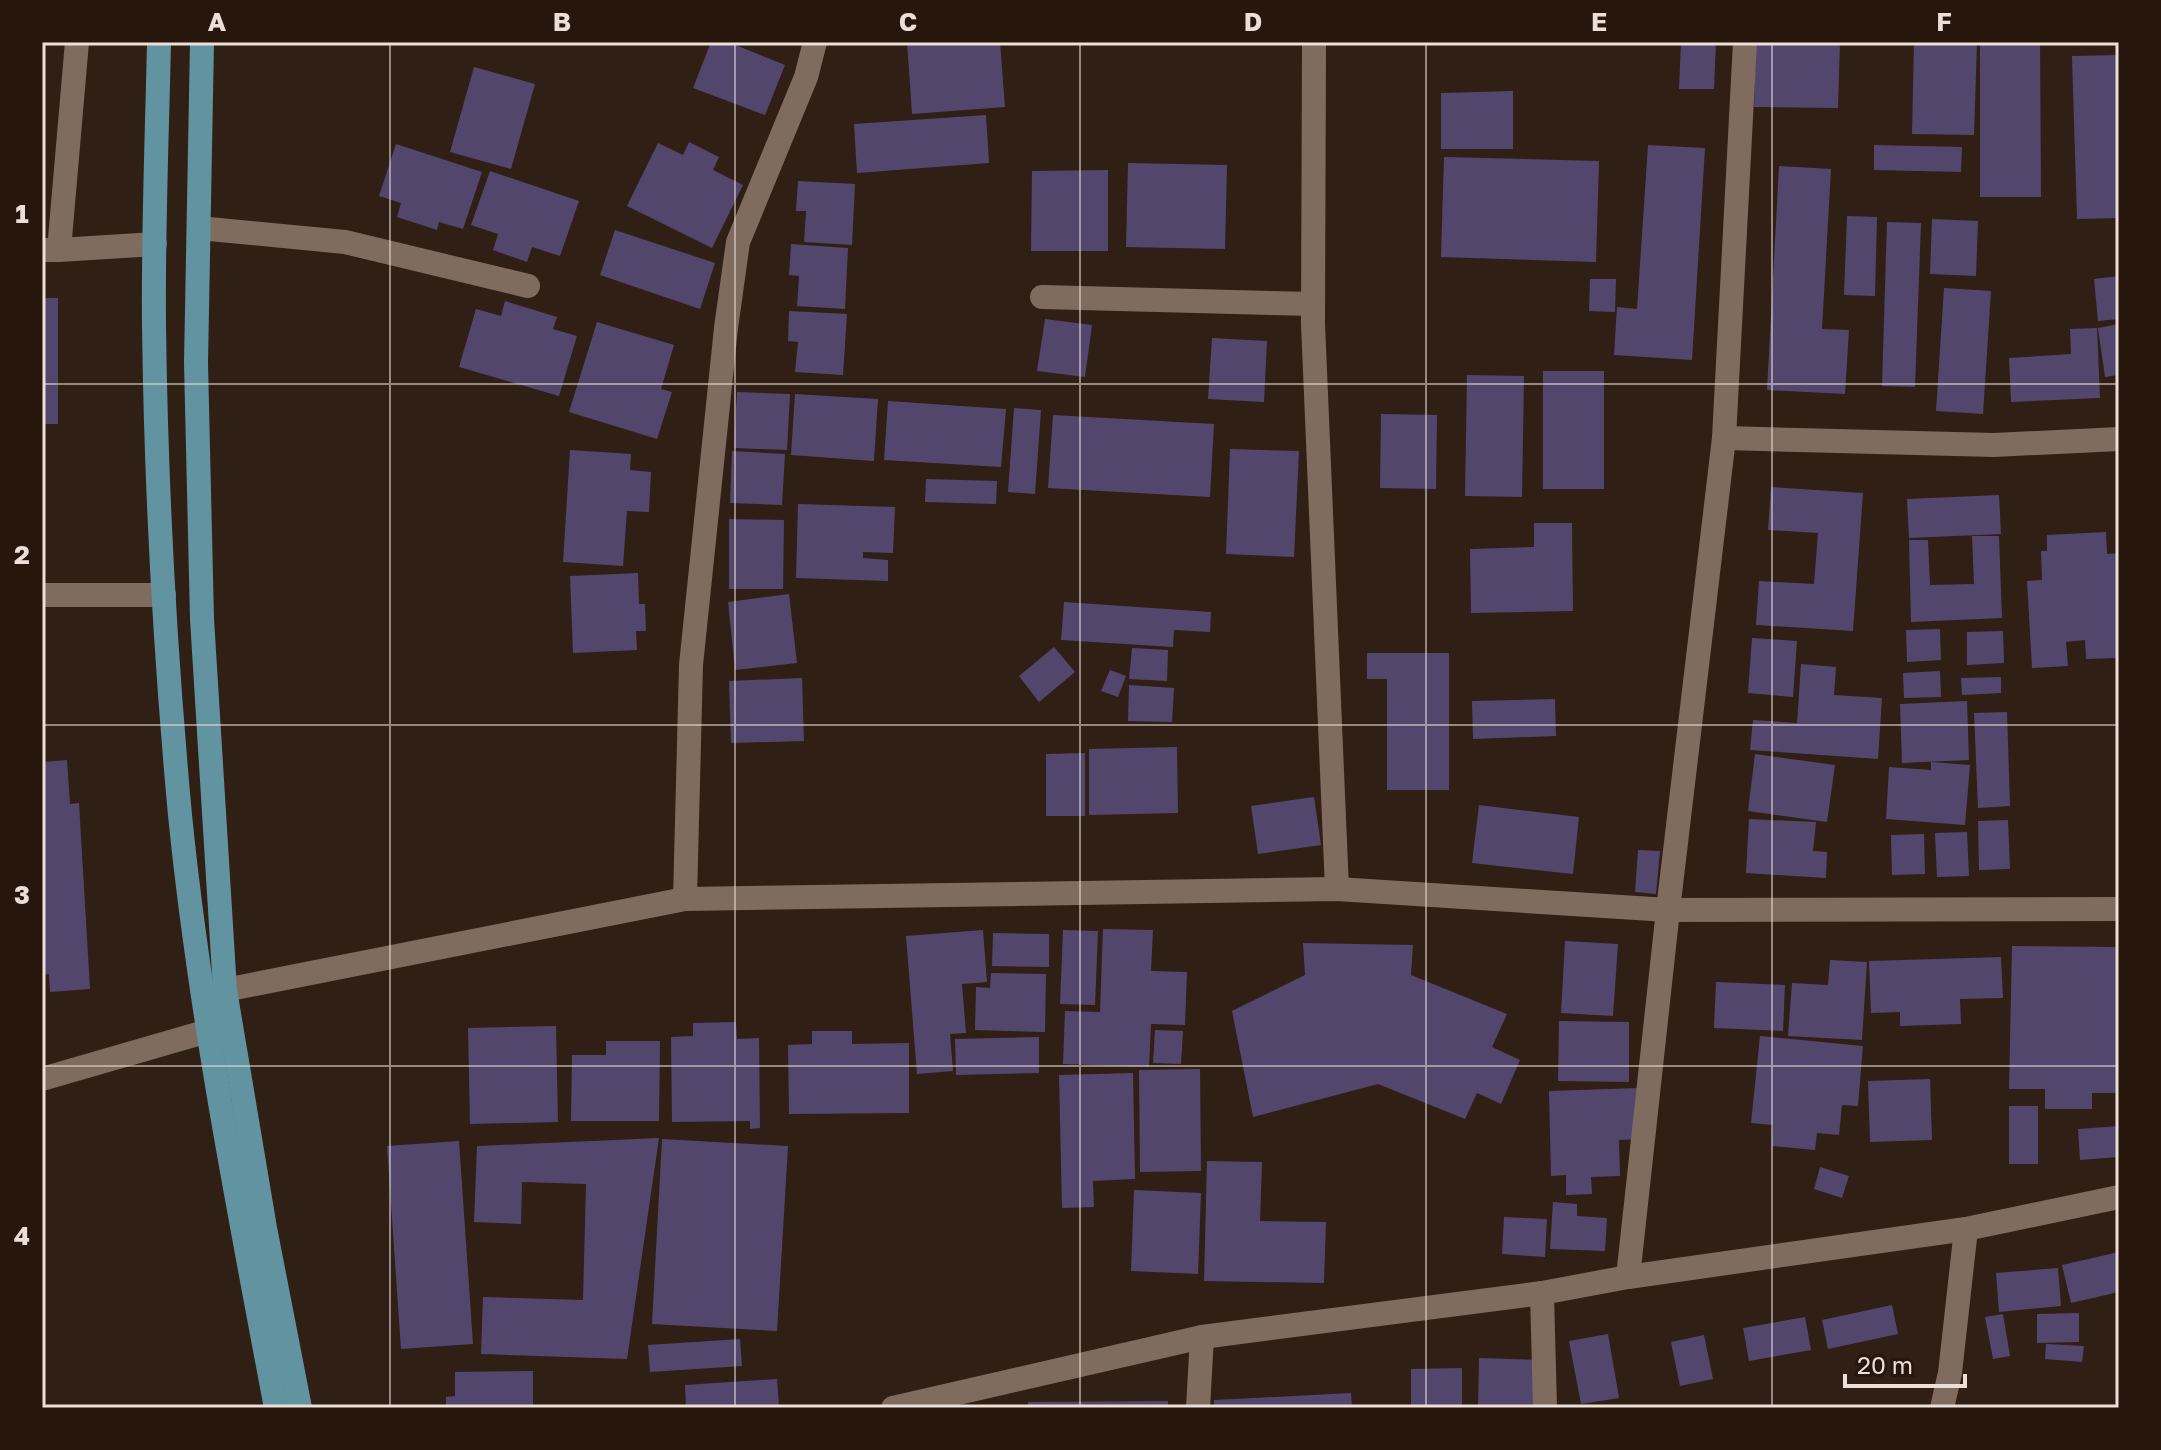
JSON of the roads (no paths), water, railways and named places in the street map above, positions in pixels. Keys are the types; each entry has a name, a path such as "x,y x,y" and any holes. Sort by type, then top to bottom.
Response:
{"main road":[{"path":"159,42 154,324 164,595 181,817 208,1031 276,1408"},
{"path":"202,42 196,363 202,619 225,990 265,1228 300,1408"}],"street":[{"path":"77,42 51,250 155,244"},
{"path":"685,899 691,665 726,328 738,242 806,77 815,42"},
{"path":"1314,42 1313,304 1337,889"},
{"path":"1628,1277 1724,438 1745,42"},
{"path":"199,228 345,242 528,286"},
{"path":"1042,297 1313,304"},
{"path":"1724,438 1994,445 2119,439"},
{"path":"42,595 164,595"},
{"path":"225,990 685,899 1337,889 1668,910 2119,909"},
{"path":"49,1070 208,1031"},
{"path":"893,1408 1202,1337 1542,1293 1628,1277 1966,1229 2119,1197"},
{"path":"1942,1408 1950,1373 1966,1229"},
{"path":"1542,1293 1545,1408"},
{"path":"1198,1408 1202,1337"}]}
